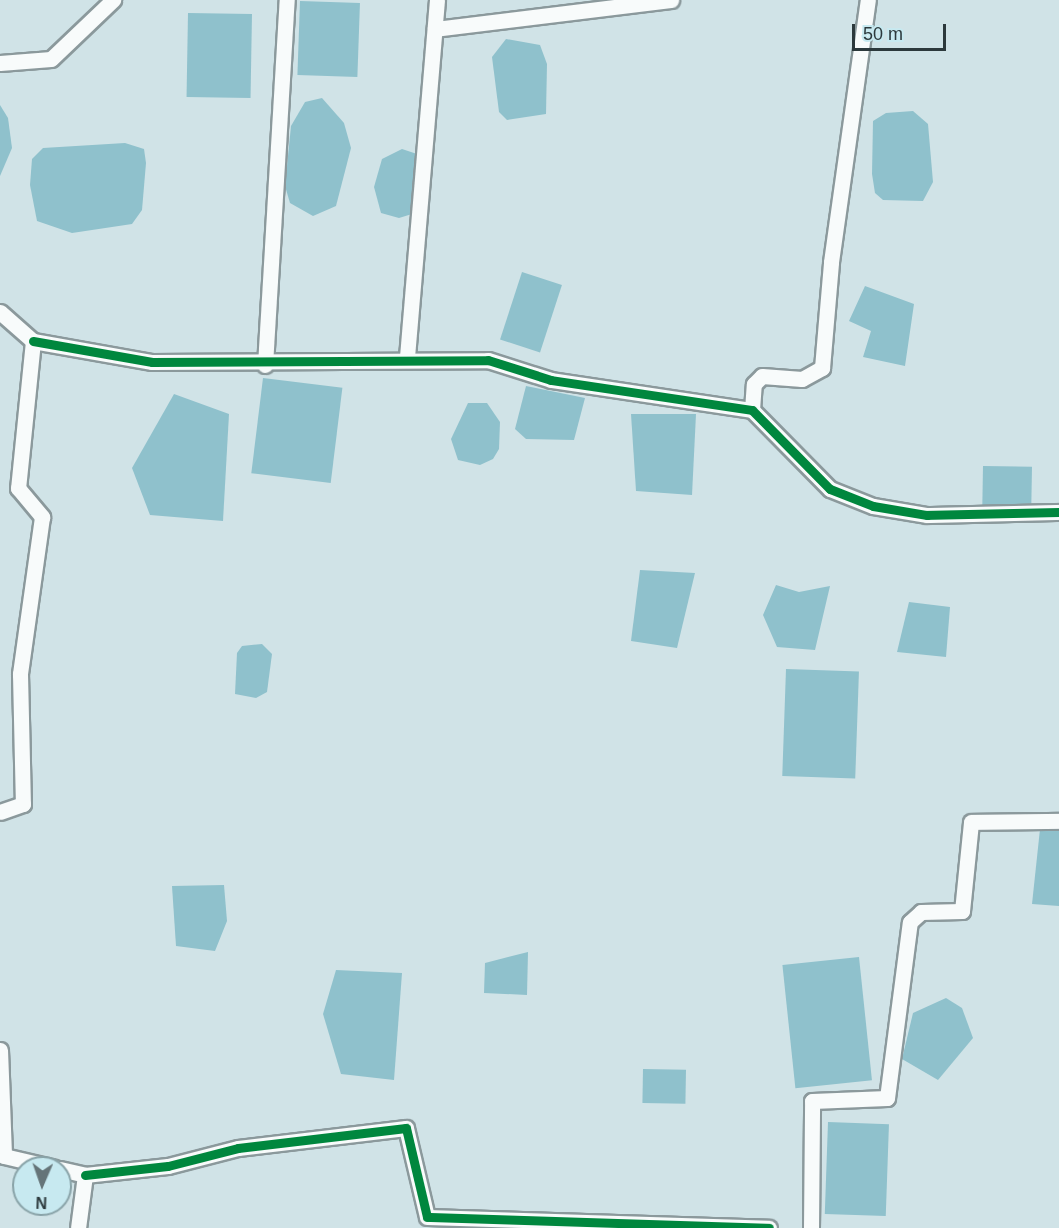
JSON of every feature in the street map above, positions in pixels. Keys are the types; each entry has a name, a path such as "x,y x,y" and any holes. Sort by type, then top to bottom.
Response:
{"street":[{"path":"0,63 51,59 113,0"},
{"path":"265,365 287,0"},
{"path":"407,357 437,0"},
{"path":"435,29 671,0"},
{"path":"752,410 754,384 762,376 802,379 822,368 831,262 868,0"},
{"path":"0,312 33,341 152,362 265,365 407,357 488,360 551,380 752,410 830,489 873,506 927,515 1059,512"},
{"path":"0,812 23,804 20,674 42,518 18,488 33,341"},
{"path":"811,1228 812,1101 887,1098 910,922 921,912 962,911 970,822 1059,821"},
{"path":"0,1050 4,1156 12,1158"},
{"path":"72,1172 85,1175 168,1166 238,1148 406,1128 427,1217 769,1228"},
{"path":"78,1228 85,1175"}],"water":[{"path":"300,1 360,3 357,77 297,75"},
{"path":"188,13 252,14 251,98 187,97"},
{"path":"506,39 540,45 547,64 546,114 507,120 499,112 492,57"},
{"path":"322,98 344,123 351,148 336,206 313,216 290,203 285,186 291,126 305,102"},
{"path":"0,105 8,118 12,148 0,176"},
{"path":"913,111 928,124 933,182 923,201 883,200 875,193 872,174 873,121 886,113"},
{"path":"125,143 144,149 146,163 142,210 132,224 72,233 37,221 30,185 32,159 43,148"},
{"path":"402,149 417,154 412,214 399,218 381,213 374,187 382,159"},
{"path":"522,272 562,285 540,353 500,340"},
{"path":"865,286 914,304 905,366 863,357 871,331 849,321"},
{"path":"263,378 342,388 331,483 251,473"},
{"path":"526,386 585,398 574,440 526,439 515,429"},
{"path":"174,394 229,414 223,521 150,515 132,468"},
{"path":"468,403 487,403 500,422 499,449 493,459 480,465 458,460 451,439"},
{"path":"631,414 696,414 692,495 636,491"},
{"path":"983,466 1032,467 1031,506 982,505"},
{"path":"640,570 695,573 677,648 631,641"},
{"path":"776,585 799,592 830,586 815,650 777,647 763,615"},
{"path":"909,602 950,607 946,657 897,652"},
{"path":"262,644 272,654 267,692 256,698 235,694 237,653 242,646"},
{"path":"786,669 859,672 855,778 782,776"},
{"path":"1040,829 1059,830 1059,906 1032,904"},
{"path":"224,885 227,921 215,951 176,946 172,886"},
{"path":"528,952 527,995 484,993 485,963"},
{"path":"859,957 872,1080 795,1088 782,965"},
{"path":"336,970 402,973 394,1080 341,1074 323,1014"},
{"path":"946,998 962,1008 973,1038 938,1080 902,1059 913,1013"},
{"path":"643,1069 686,1070 685,1104 642,1103"},
{"path":"828,1122 889,1124 886,1216 825,1214"}],"cycle path":[{"path":"33,341 152,362 488,360 551,380 752,410 830,489 873,506 927,515 1059,512"},
{"path":"85,1175 168,1166 238,1148 406,1128 427,1217 769,1228"}]}
